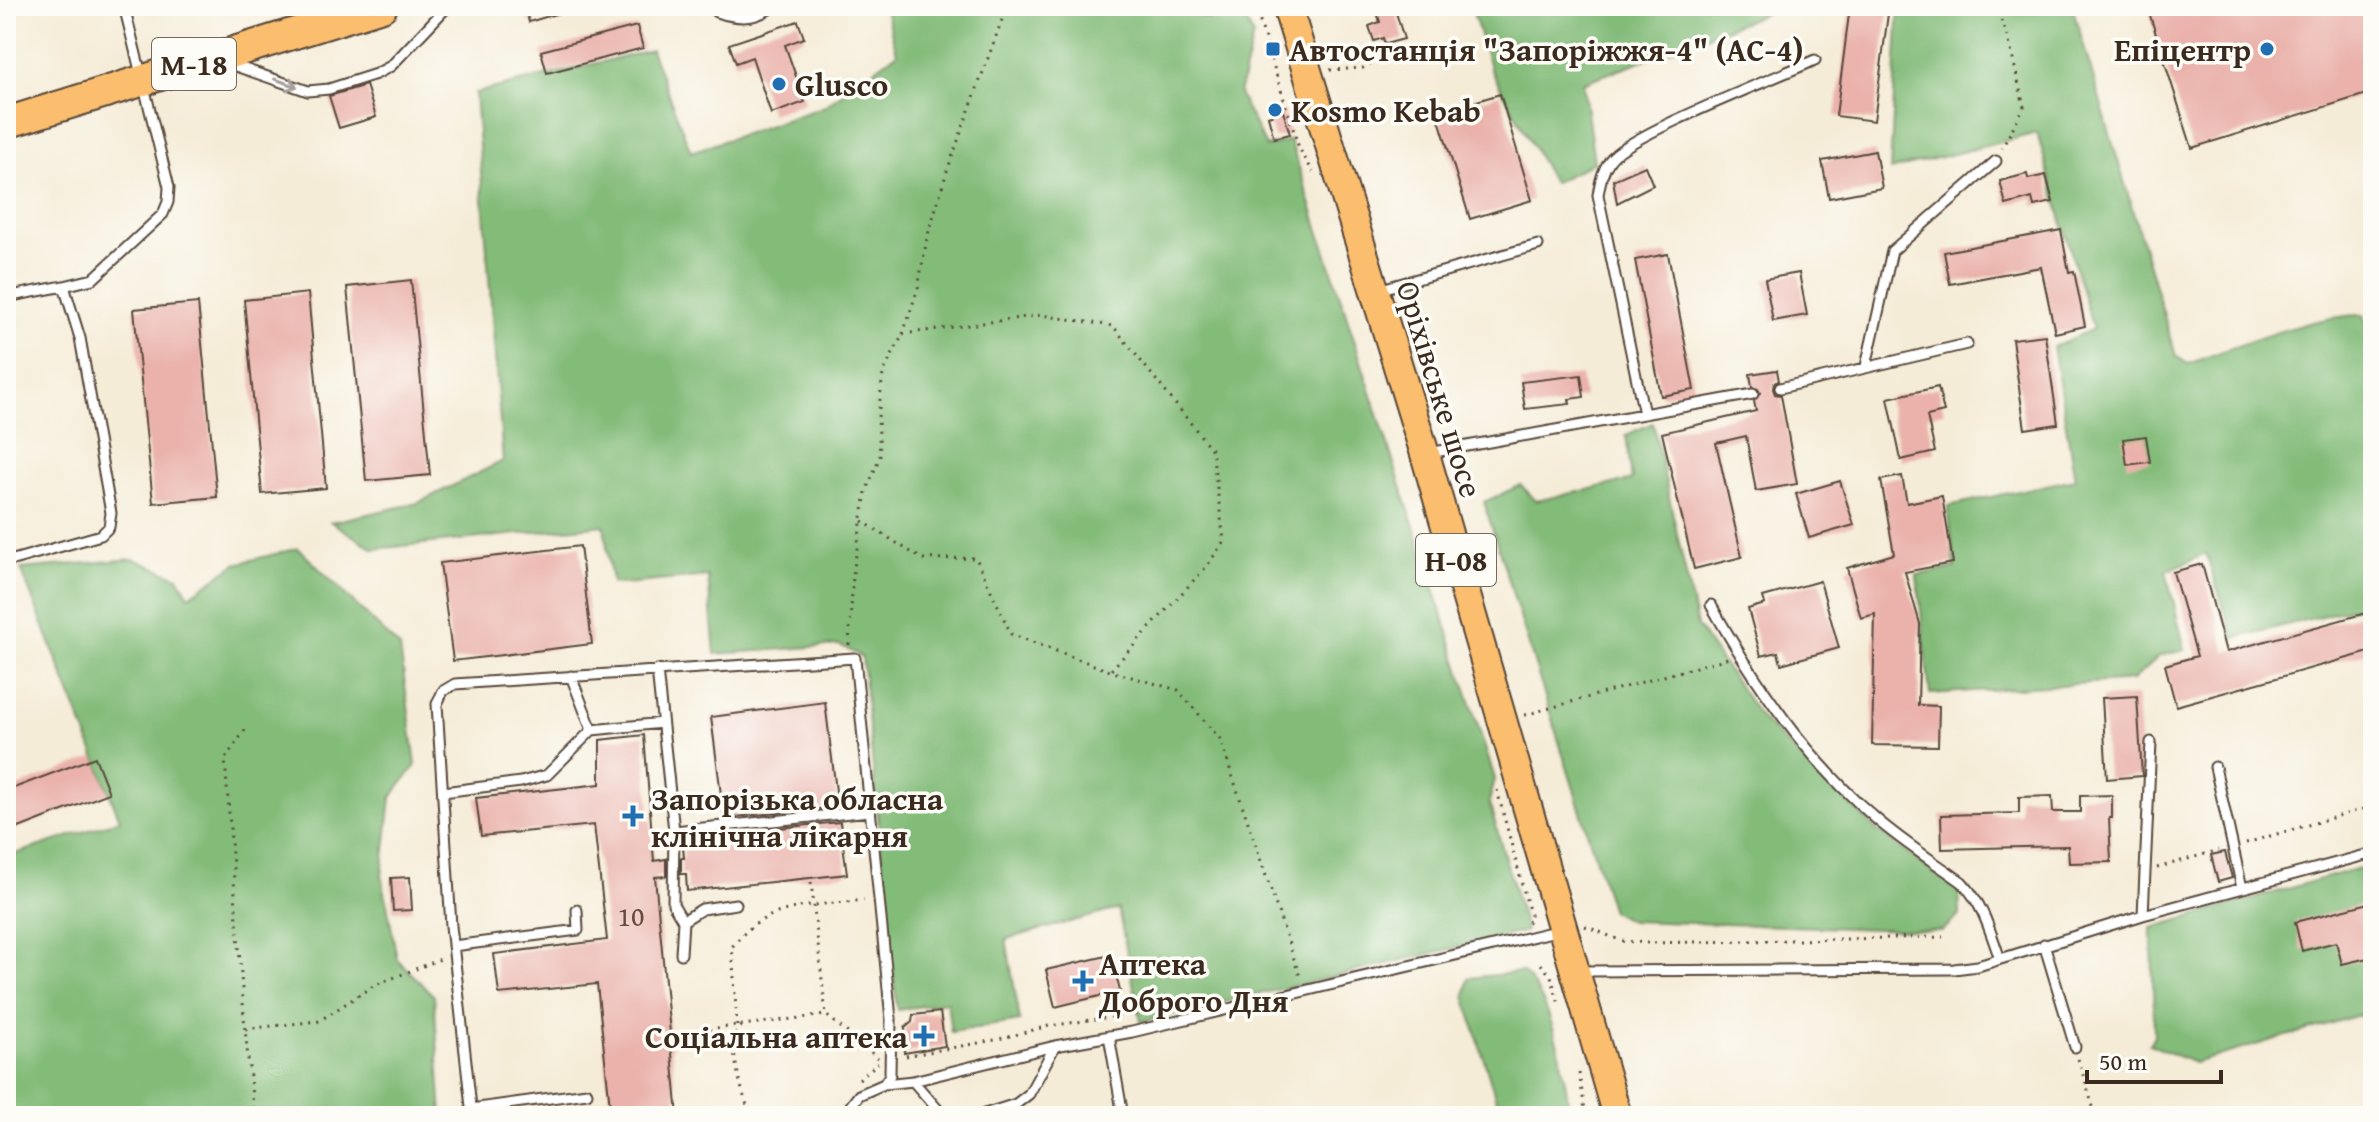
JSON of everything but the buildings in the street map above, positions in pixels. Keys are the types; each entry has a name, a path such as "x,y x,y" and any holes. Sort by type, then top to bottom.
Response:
{"highway":[{"name":"М-18","path":"6,123 382,6"}],"main road":[{"name":"Оріхівське шосе","path":"1287,6 1574,928 1575,971 1617,1116"}],"lane":[{"path":"6,297 93,279 163,214 168,202 169,187 124,6"},
{"path":"213,58 308,91 329,89 391,66 448,6"},
{"path":"712,6 716,12 739,19 761,15 774,6"},
{"path":"1644,414 1598,195 1602,176 1611,158 1638,139 1815,60"},
{"path":"1866,366 1892,251 1996,161"},
{"path":"1375,290 1538,245"},
{"path":"6,562 101,535 109,527 111,513 80,338 64,286"},
{"path":"1780,388 1967,344"},
{"path":"1425,454 1753,394"},
{"path":"1711,605 1739,655 1781,716 1826,769 1874,817 1962,882 1973,894 1983,910 2000,959"},
{"path":"587,1093 472,1112 454,950 437,704 443,691 455,684 848,656 855,658 891,1019 890,1075 884,1084"},
{"path":"657,670 674,831 673,904 683,921 681,954"},
{"path":"571,676 592,730"},
{"path":"443,792 521,782 547,775 592,730 662,723"},
{"path":"2143,915 2151,742"},
{"path":"2215,767 2242,888"},
{"path":"674,831 870,811"},
{"path":"1575,971 1954,969 1978,966 2143,915 2373,853"},
{"path":"683,921 702,909 736,904"},
{"path":"454,950 578,930 577,910"},
{"path":"843,1116 859,1095 884,1084 913,1081 1055,1046 1304,993 1574,928"},
{"path":"2044,944 2075,1047"},
{"path":"1109,1036 1123,1116"},
{"path":"978,1116 1016,1104 1029,1094 1055,1046"},
{"path":"913,1081 940,1112 951,1116"}],"path":[{"path":"848,656 853,574 866,492 880,456 878,417 883,373 903,334 918,288 927,238 947,171 1007,6"},
{"path":"1255,6 1283,99"},
{"path":"1994,6 2007,33 2024,107 1996,161"},
{"path":"1307,70 1363,68 1384,56"},
{"path":"903,334 1041,315 1113,326 1212,450 1224,541 1207,566 1110,671"},
{"path":"862,521 922,559 976,558 1011,634 1110,671 1178,690 1220,739 1304,993"},
{"path":"1525,715 1739,655"},
{"path":"245,730 225,759 254,1116"},
{"path":"2145,871 2373,806"},
{"path":"811,882 826,1015 880,1061"},
{"path":"752,1116 746,1106 734,1038 739,1026 732,947 743,932 762,917 779,910 866,900"},
{"path":"1574,928 1622,941 1649,943 1943,937"},
{"path":"245,1029 319,1021 373,986 454,950"},
{"path":"1541,964 1551,976 1560,1008"},
{"path":"906,1056 995,1040 1049,1026 1169,1008"},
{"path":"701,1030 826,1015"},
{"path":"2075,1047 2096,1116"},
{"path":"1577,1067 1585,1097 1586,1116"}],"green space":[{"path":"884,6 1176,6 1208,19 1214,6 1240,6 1253,36 1239,94 1266,147 1290,140 1495,779 1489,802 1526,931 1141,1022 1118,909 1006,939 1020,1021 951,1032 947,1002 897,1010 862,657 840,645 715,654 708,576 612,583 604,525 374,549 331,522 418,503 503,461 475,93 651,50 691,152 823,107 897,53"},
{"path":"1471,6 1785,6 1583,83 1594,162 1553,183 1491,70"},
{"path":"1899,6 2072,6 2176,356 2188,364 2299,326 2364,315 2373,347 2373,603 2234,638 2206,554 2166,571 2185,650 2159,656 2133,680 1930,694 1917,575 1955,568 1948,506 2075,479 2053,347 2093,329 2037,133 1890,170"},
{"path":"1653,423 1697,626 1762,720 1878,831 1959,892 1960,915 1942,931 1630,921 1612,911 1484,502 1521,485 1536,501 1632,480 1626,435"},
{"path":"298,548 400,648 416,765 391,798 382,876 397,959 434,996 442,1116 6,1116 6,857 120,820 21,569 134,559 178,577 189,596 236,564"},
{"path":"2373,864 2373,1011 2194,1063 2149,1044 2154,1036 2152,928"},
{"path":"1522,972 1533,985 1550,1019 1561,1060 1570,1116 1501,1116 1465,996 1469,978"}],"place":[{"name":"Автостанція \"Запоріжжя-4\" (АС-4)","path":"1273,49"},
{"name":"Епіцентр","path":"2267,49"},
{"name":"Glusco","path":"779,84"},
{"name":"Kosmo Kebab","path":"1275,110"},
{"name":"Запорізька обласна клінічна лікарня","path":"633,816"},
{"name":"Аптека Доброго Дня","path":"1083,981"},
{"name":"Соціальна аптека","path":"924,1036"}]}
